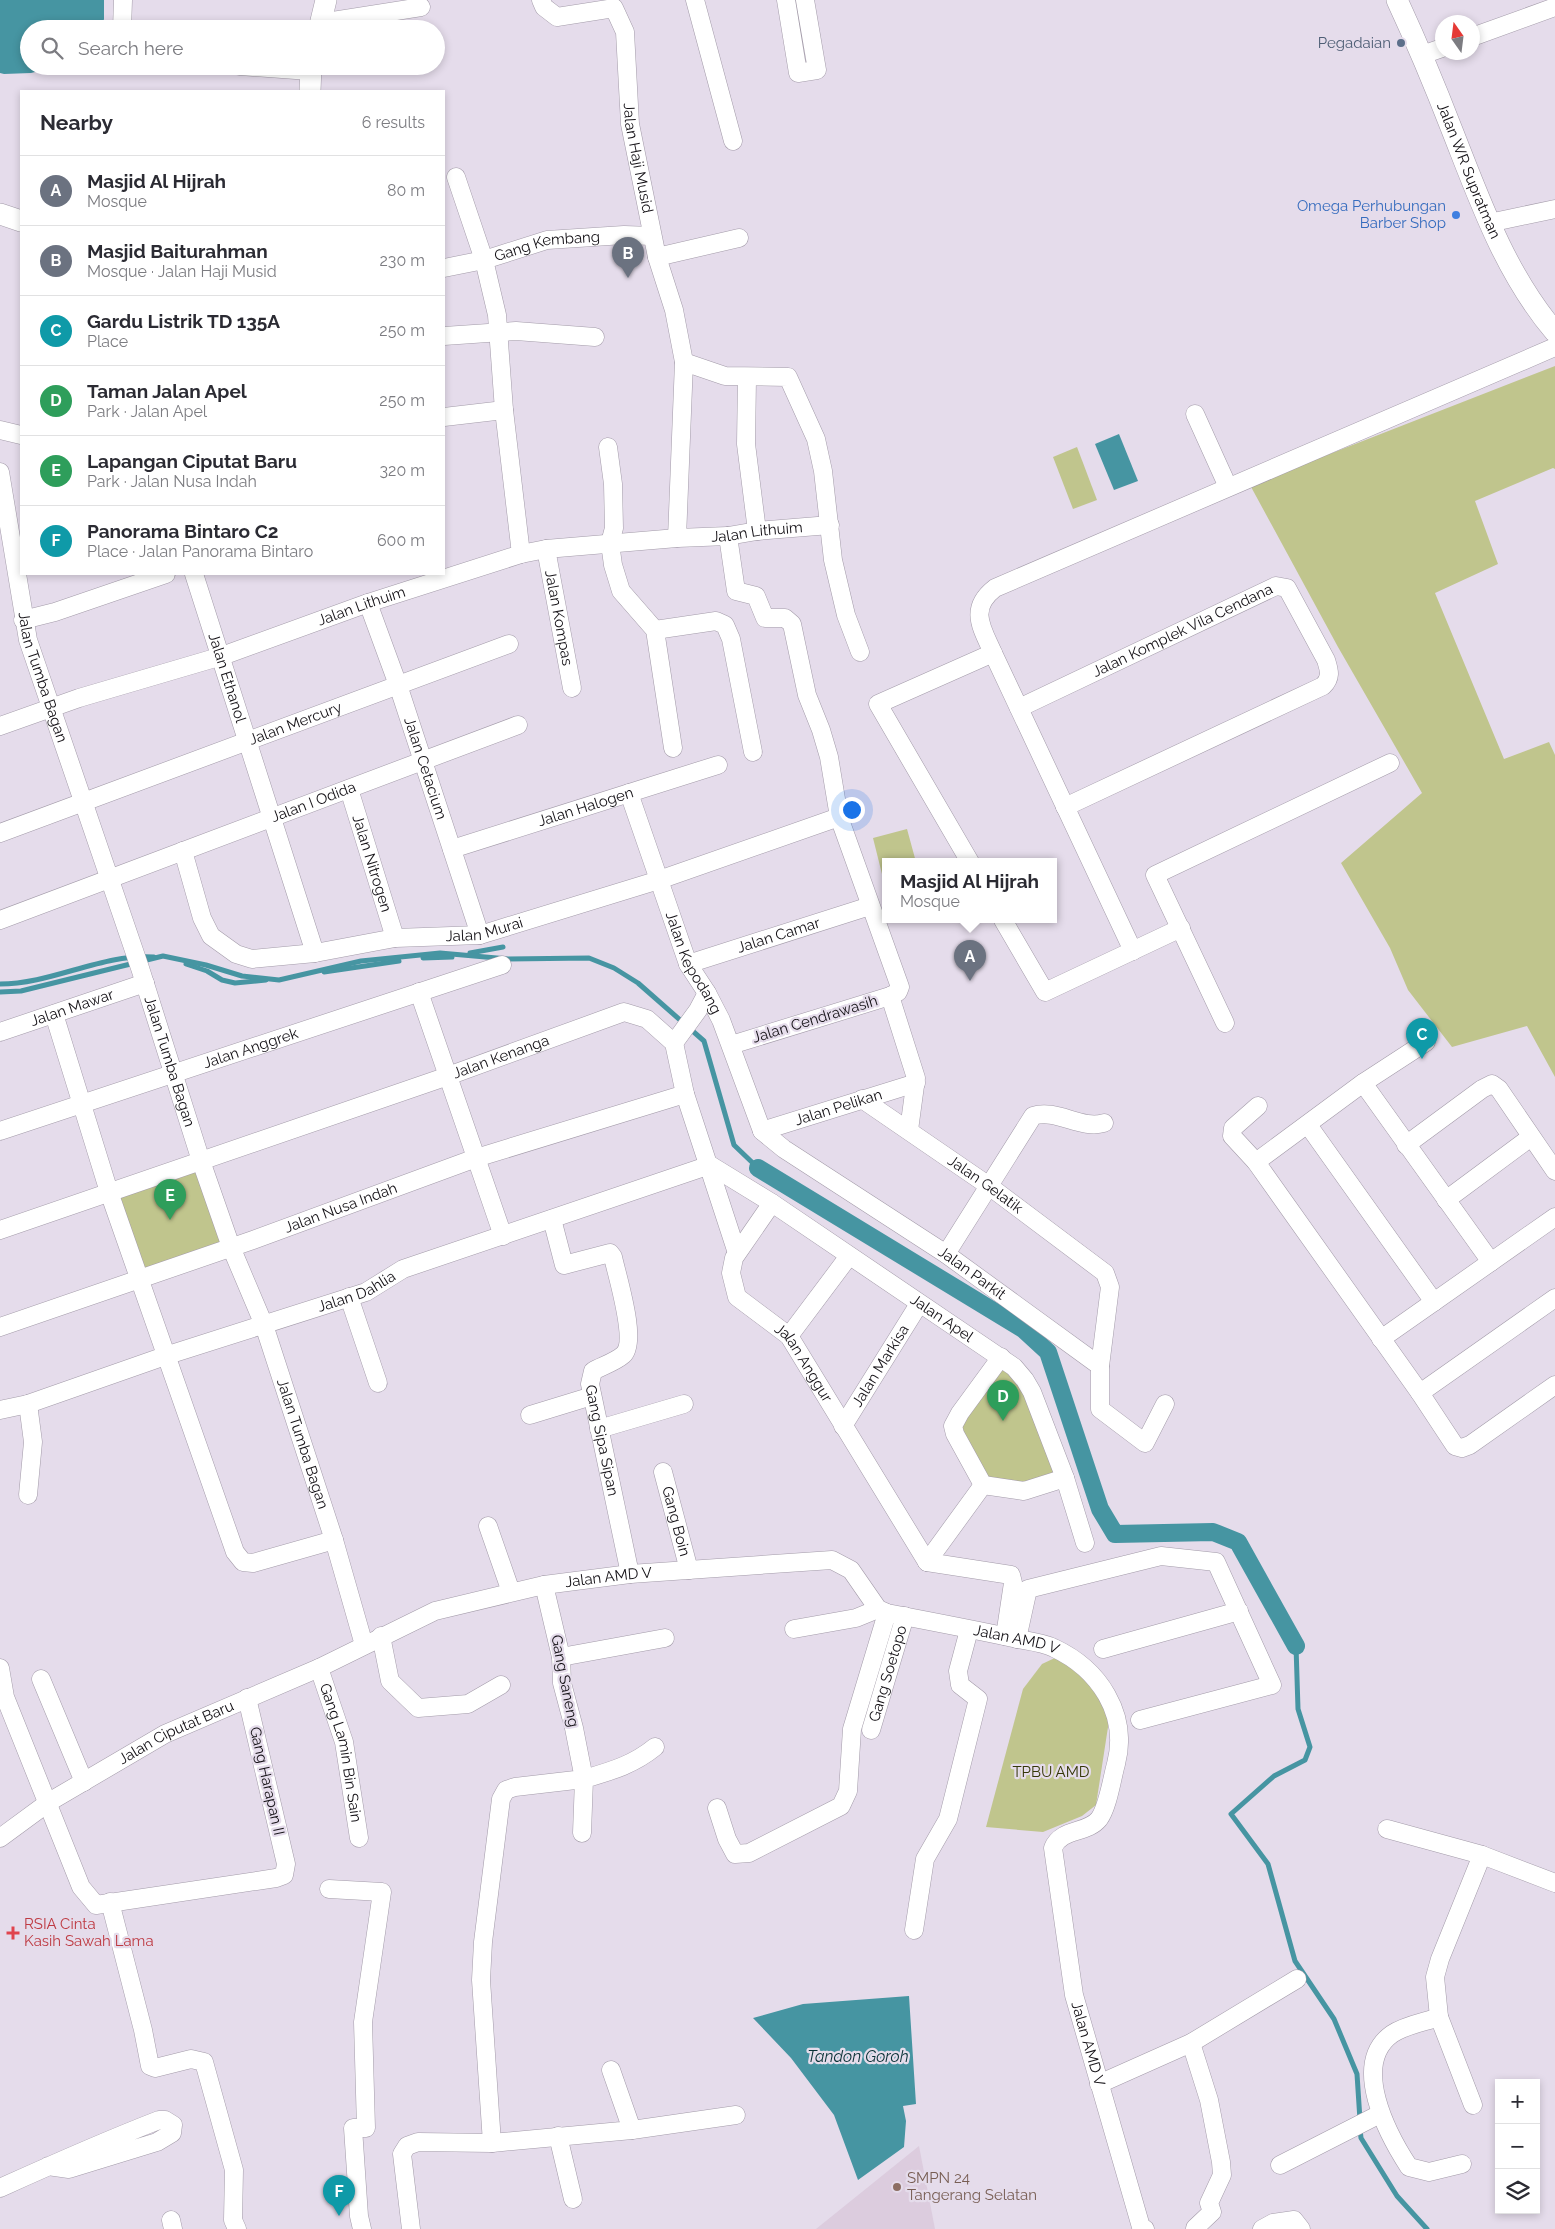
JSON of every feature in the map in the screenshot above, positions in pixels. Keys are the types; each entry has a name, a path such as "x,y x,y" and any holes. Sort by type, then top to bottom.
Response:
{"main road":[{"path":"321,20 326,0"},
{"name":"Jalan WR Supratman","path":"1397,0 1422,55 1488,223 1516,276 1539,313 1555,332"},
{"path":"0,214 20,221"}],"street":[{"path":"122,20 123,0"},
{"name":"Jalan Haji Musid","path":"542,0 544,7 556,18 614,8 626,32 630,124 656,258 674,310 684,362 677,538"},
{"path":"695,0 734,141"},
{"path":"786,0 798,73 817,70 805,0"},
{"path":"352,20 421,7"},
{"path":"1480,34 1555,7"},
{"path":"1422,55 1435,50"},
{"path":"456,177 484,260 500,332 504,410 521,554"},
{"path":"1488,223 1555,209"},
{"name":"Gang Kembang","path":"445,268 484,260 547,240 624,235 652,236"},
{"path":"656,258 739,238"},
{"path":"445,336 516,331 595,337"},
{"path":"1133,951 993,653 981,624 979,612 981,603 995,588 1555,347"},
{"path":"684,362 711,373 747,378 788,377 816,439 830,525 833,560 839,586 860,652"},
{"path":"747,378 746,444 757,531"},
{"path":"445,417 504,410"},
{"path":"1195,414 1228,487"},
{"path":"0,430 20,435"},
{"path":"608,447 613,484 614,528 610,543 621,591 656,630 673,748"},
{"name":"Jalan Tumba Bagan","path":"0,472 24,620 50,709 127,927 201,1161 231,1247 264,1326 334,1540 364,1645"},
{"name":"Jalan Lithuim","path":"0,726 222,656 368,603 521,554 546,549 677,538 728,536 757,531 830,525"},
{"path":"728,536 736,591 756,596 765,618 785,618 792,624 807,695 829,757 839,817 900,985 895,994 914,1066 916,1083 908,1130"},
{"name":"Jalan Kompas","path":"546,549 572,688"},
{"path":"24,620 55,612 163,575"},
{"name":"Jalan Ethanol","path":"194,575 222,656 316,953"},
{"name":"Jalan Komplek Vila Cendana","path":"1019,708 1276,586 1288,588 1326,660 1330,672 1328,681 1323,686 1065,807"},
{"name":"Jalan Cetacium","path":"368,603 398,685 480,935"},
{"path":"656,630 716,620 725,625 731,639 753,752"},
{"name":"Jalan Mercury","path":"0,833 509,644"},
{"path":"968,858 878,704 993,653"},
{"name":"Jalan I Odida","path":"0,920 518,725"},
{"path":"1225,1023 1156,875 1390,763"},
{"name":"Jalan Halogen","path":"452,849 718,765"},
{"name":"Jalan Nitrogen","path":"349,789 395,938"},
{"name":"Jalan Kepodang","path":"629,793 688,964 707,992 730,1045 762,1131"},
{"name":"Jalan Murai","path":"184,851 202,918 211,936 236,954 252,959 316,953 395,938 480,935 659,880 839,817"},
{"name":"Jalan Camar","path":"688,964 870,906"},
{"path":"1005,923 1044,992 1181,928"},
{"name":"Jalan Anggrek","path":"0,1131 502,965"},
{"name":"Jalan Mawar","path":"0,1032 54,1014 143,976"},
{"path":"419,992 503,1236"},
{"path":"707,992 698,1010 678,1037 684,1094 710,1165 737,1253"},
{"name":"Jalan Cendrawasih","path":"730,1045 895,994"},
{"name":"Jalan Kenanga","path":"0,1230 448,1076 624,1012 647,1019 678,1037"},
{"path":"54,1014 109,1192 140,1278 165,1356 239,1558 243,1562 253,1563 334,1540"},
{"path":"1256,1162 1363,1083 1426,1042"},
{"name":"Jalan Pelikan","path":"762,1131 862,1098 916,1083"},
{"path":"1363,1083 1490,1262"},
{"path":"1406,1145 1482,1088 1492,1084 1499,1089 1555,1171"},
{"name":"Jalan Nusa Indah","path":"0,1327 231,1247 476,1158 684,1094"},
{"name":"Jalan Gelatik","path":"862,1098 989,1186 1105,1273 1110,1286 1100,1366"},
{"path":"1258,1106 1237,1124 1231,1133 1234,1140 1256,1162 1420,1393 1455,1446 1462,1448 1555,1385"},
{"path":"946,1254 1033,1116 1042,1113 1091,1124 1104,1124"},
{"path":"1308,1125 1434,1302"},
{"name":"Jalan Parkit","path":"762,1131 784,1149 946,1254 1100,1366"},
{"path":"1446,1200 1531,1137"},
{"name":"Jalan Apel","path":"710,1165 772,1203 919,1304 1014,1366 1026,1380 1065,1478 1085,1542"},
{"name":"Jalan Dahlia","path":"0,1410 28,1404 165,1356 264,1326 277,1319 349,1298 366,1292 403,1269 710,1165"},
{"path":"737,1253 772,1203"},
{"path":"1381,1339 1555,1217"},
{"name":"Gang Sipa Sipan","path":"552,1219 564,1265 610,1253 613,1257 628,1326 629,1342 624,1354 590,1374 592,1396 630,1574"},
{"name":"Jalan Anggur","path":"737,1253 730,1273 738,1297 789,1336 926,1562"},
{"path":"789,1336 849,1256"},
{"path":"349,1298 378,1383"},
{"path":"1420,1393 1555,1298"},
{"name":"Jalan Markisa","path":"843,1426 919,1304"},
{"path":"983,1484 953,1426 960,1413 1001,1357"},
{"path":"1100,1366 1100,1409 1145,1443 1165,1404"},
{"path":"530,1415 592,1396"},
{"path":"28,1404 33,1442 28,1495"},
{"path":"599,1429 684,1404"},
{"name":"Gang Boin","path":"664,1472 689,1570"},
{"path":"983,1484 1024,1491 1065,1478"},
{"path":"983,1484 926,1562 1011,1575 1013,1583 1011,1638"},
{"path":"488,1526 511,1592"},
{"path":"1011,1638 1028,1589 1161,1556 1216,1562 1272,1684 1140,1720"},
{"name":"Jalan AMD V","path":"364,1645 435,1611 544,1585 630,1574 832,1560 851,1570 882,1611 1052,1647 1081,1665 1110,1697 1119,1725 1119,1753 1099,1819 1089,1826 1062,1837 1056,1841 1053,1848 1074,1995 1141,2227 1145,2229"},
{"name":"Gang Saneng","path":"544,1585 560,1657 562,1683 574,1728 584,1779 582,1833"},
{"path":"717,1808 727,1839 735,1854 749,1853 841,1806 848,1791 852,1729 882,1611 856,1618 794,1629"},
{"path":"1103,1649 1238,1611"},
{"name":"Gang Soetopo","path":"871,1730 905,1616"},
{"path":"914,1930 925,1859 948,1818 978,1699 960,1685 958,1671 969,1630"},
{"path":"381,1636 390,1681 418,1708 468,1704 500,1685"},
{"path":"560,1657 665,1638"},
{"name":"Jalan Ciputat Baru","path":"0,1838 49,1802 165,1734 319,1668 364,1645"},
{"path":"0,1668 5,1697 5,1714 49,1802 82,1887 96,1905 110,1902 143,2030 150,2066 154,2068 195,2058 204,2062 234,2170 233,2220 237,2229"},
{"name":"Gang Lamin Bin Sain","path":"319,1668 344,1742 359,1838"},
{"path":"40,1679 84,1782"},
{"name":"Gang Harapan II","path":"110,1902 281,1877 285,1872 286,1864 247,1698"},
{"path":"492,2143 481,1980 483,1942 501,1799 506,1790 515,1787 584,1779 625,1767 655,1747"},
{"path":"1386,1829 1482,1855 1555,1883"},
{"path":"1473,2105 1440,2017 1436,1977 1440,1959 1482,1855"},
{"path":"329,1889 382,1892 363,2022 366,2128 353,2128 359,2216 362,2229"},
{"path":"1099,2084 1191,2043 1297,1979"},
{"path":"1440,2017 1392,2034 1376,2050 1373,2074 1374,2118 1409,2167 1429,2172 1462,2164"},
{"path":"1190,2229 1212,2212 1209,2203 1222,2175 1209,2100 1191,2043"},
{"path":"611,2070 632,2130"},
{"path":"411,2229 402,2154 407,2146 418,2142 492,2143 632,2130 736,2115"},
{"path":"1280,2165 1374,2118"},
{"path":"0,2188 48,2166 159,2120 165,2120 173,2125 172,2133 156,2142 69,2169 48,2166"},
{"path":"558,2136 573,2199"},
{"path":"1262,2229 1273,2223 1294,2220 1301,2229"}],"shaded area":[{"name":"SMPN 24 Tangerang Selatan","path":"919,2146 935,2229 816,2229"}],"green space":[{"path":"1555,366 1555,469 1553,468 1475,501 1498,564 1435,593 1504,759 1549,742 1555,755 1555,1077 1527,1026 1452,1047 1408,990 1390,948 1341,863 1422,793 1338,647 1250,485"},
{"path":"1077,447 1097,500 1073,509 1053,457"},
{"path":"907,829 915,858 882,858 882,874 873,838"},
{"path":"198,1167 225,1244 142,1271 115,1195"},
{"path":"1001,1357 1037,1407 1065,1478 983,1485 955,1434"},
{"name":"TPBU AMD","path":"1059,1656 1091,1683 1110,1714 1096,1805 1082,1816 1043,1832 986,1827 1023,1689 1042,1664"}],"water":[{"path":"0,0 104,0 104,20 20,20 20,73 0,73"},
{"path":"1119,434 1138,481 1114,490 1095,444"},
{"name":"Tandon Goroh","path":"909,1996 916,2104 903,2106 906,2121 904,2147 858,2180 834,2115 791,2058 753,2018 803,2004"}],"waterway":[{"path":"470,953 503,947"},
{"path":"0,992 21,991 163,956 206,965 242,976 279,980 361,961 440,953 508,959 589,958 614,968 638,983 704,1041 734,1145 758,1168"},
{"path":"0,984 39,979 116,960 154,957"},
{"path":"423,958 452,957"},
{"path":"324,972 399,961"},
{"path":"186,964 207,971 222,980 235,983 266,980"},
{"path":"758,1168 1023,1329 1048,1352 1100,1509 1115,1534 1213,1532 1238,1542 1296,1646"},
{"path":"1296,1646 1298,1709 1310,1747 1305,1760 1274,1776 1231,1814 1268,1864 1295,1961 1334,2019 1357,2074 1360,2120"},
{"path":"1360,2129 1361,2138 1397,2196 1427,2229"}],"place":[{"name":"Pegadaian","path":"1401,43"},
{"name":"Omega Perhubungan Barber Shop","path":"1456,215"},
{"name":"Masjid Baiturahman","path":"628,278"},
{"name":"Masjid Al Hijrah","path":"970,981"},
{"name":"Gardu Listrik TD 135A","path":"1422,1059"},
{"name":"Lapangan Ciputat Baru","path":"170,1220"},
{"name":"Taman Jalan Apel","path":"1003,1421"},
{"name":"RSIA Cinta Kasih Sawah Lama","path":"13,1933"},
{"name":"SMPN 24 Tangerang Selatan","path":"897,2187"},
{"name":"Panorama Bintaro C2","path":"339,2216"}]}
